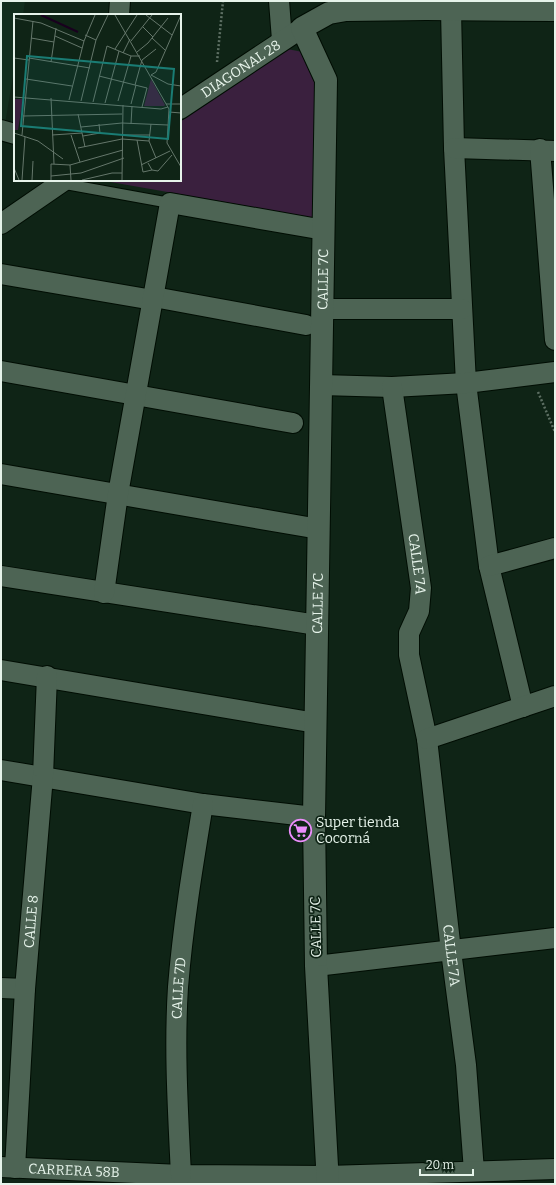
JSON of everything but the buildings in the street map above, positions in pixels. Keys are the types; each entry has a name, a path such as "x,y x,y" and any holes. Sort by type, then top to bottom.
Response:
{"street":[{"path":"119,14 120,1"},
{"path":"278,1 282,40"},
{"path":"302,28 346,5 451,10 555,10"},
{"path":"451,10 454,148 466,383 489,566 523,706"},
{"name":"DIAGONAL 28","path":"181,107 215,87 282,40 302,28"},
{"name":"CALLE 7C","path":"302,28 326,80 314,817 316,966 328,1180"},
{"path":"1,130 14,134"},
{"path":"454,148 548,150 555,340"},
{"path":"1,224 63,181"},
{"path":"104,593 118,494 137,396 170,203 324,230"},
{"path":"1,274 154,298 306,325"},
{"path":"322,309 462,309"},
{"path":"1,372 293,423"},
{"path":"321,385 392,387 466,383 555,372"},
{"name":"CALLE 7A","path":"392,387 421,588 418,611 409,632 409,655 427,739 451,951 466,1065 474,1171"},
{"path":"1,474 319,529"},
{"path":"489,566 555,548"},
{"path":"1,576 317,625"},
{"path":"1,670 47,676 316,723"},
{"name":"CALLE 8","path":"17,1172 25,990 43,776 47,676"},
{"path":"427,739 555,696"},
{"path":"1,770 203,804 314,817"},
{"name":"CALLE 7D","path":"181,1175 176,1082 178,988 187,896 203,804"},
{"path":"316,966 555,938"},
{"path":"1,988 25,990"},
{"name":"CARRERA 58B","path":"17,1172 181,1175 328,1180 474,1171 555,1169"}],"lane":[{"path":"63,181 170,203"}],"path":[{"path":"215,87 223,1"},
{"path":"531,375 555,432"}],"shaded area":[{"path":"1,1 25,1 23,14 14,14 14,70 5,124 1,123"},
{"path":"287,49 303,52 315,83 315,218 105,181 181,181 181,121"}],"place":[{"name":"Super tienda Cocorná","path":"301,830"}]}
